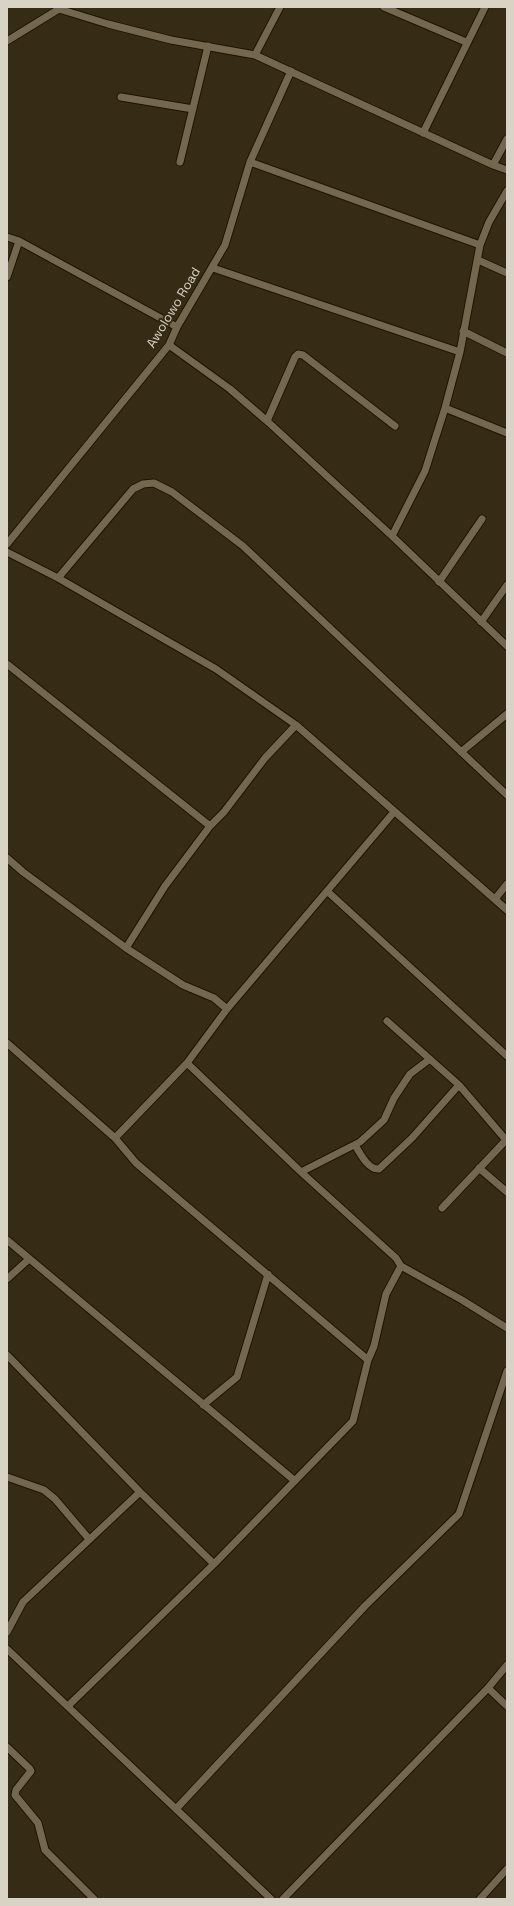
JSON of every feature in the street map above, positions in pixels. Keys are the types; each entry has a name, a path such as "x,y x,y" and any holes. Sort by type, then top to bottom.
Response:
{"street":[{"path":"255,55 280,7"},
{"path":"384,7 466,42"},
{"path":"423,133 466,42 485,7"},
{"path":"7,41 60,8 129,30 255,55 493,165 507,170"},
{"path":"180,162 208,46"},
{"name":"Awolowo Road","path":"7,544 169,345 177,327 213,268 230,232 250,162 291,71"},
{"path":"121,97 193,108"},
{"path":"493,165 507,139"},
{"path":"250,162 480,245"},
{"path":"392,536 425,471 445,408 460,352 480,245 489,222 507,190"},
{"path":"7,237 19,241 177,327"},
{"path":"7,277 19,241"},
{"path":"478,260 507,272"},
{"path":"213,268 460,352"},
{"path":"463,331 507,353"},
{"path":"169,345 230,389 267,421 392,536 507,646"},
{"path":"267,421 295,357 298,354 303,355 395,426"},
{"path":"445,408 507,433"},
{"path":"58,578 133,489 143,484 154,483 172,492 243,546 507,795"},
{"path":"439,582 482,519"},
{"path":"7,552 58,578 216,669 296,725 507,910"},
{"path":"481,622 507,585"},
{"path":"7,664 210,826"},
{"path":"461,752 507,714"},
{"path":"126,948 165,886 210,826 224,812 265,758 296,725"},
{"path":"115,1138 187,1063 227,1009 305,914 327,891 394,812"},
{"path":"7,858 23,872 126,948 183,985 214,998 227,1009"},
{"path":"495,899 507,884"},
{"path":"327,891 507,1056"},
{"path":"387,1021 459,1085 507,1139 442,1208"},
{"path":"7,1043 115,1138 136,1163 368,1360"},
{"path":"301,1172 355,1146 384,1120 394,1098 410,1074 430,1059"},
{"path":"187,1063 301,1172 396,1258 401,1266 462,1300 507,1328"},
{"path":"355,1146 369,1166 379,1169 412,1138 459,1085"},
{"path":"480,1168 507,1192"},
{"path":"7,1240 295,1482"},
{"path":"7,1279 28,1259"},
{"path":"68,1706 214,1564 353,1421 368,1360 374,1346 386,1294 401,1266"},
{"path":"203,1405 237,1377 268,1274"},
{"path":"7,1355 140,1492 214,1564"},
{"path":"176,1809 365,1606 459,1514 507,1371"},
{"path":"7,1477 44,1490 55,1500 89,1539"},
{"path":"7,1632 23,1602 140,1492"},
{"path":"7,1649 271,1899"},
{"path":"283,1899 488,1688 507,1665"},
{"path":"488,1688 507,1706"},
{"path":"7,1747 31,1771 16,1790 15,1794 38,1823 42,1834 44,1847 94,1899"},
{"path":"480,1899 507,1868"}]}
